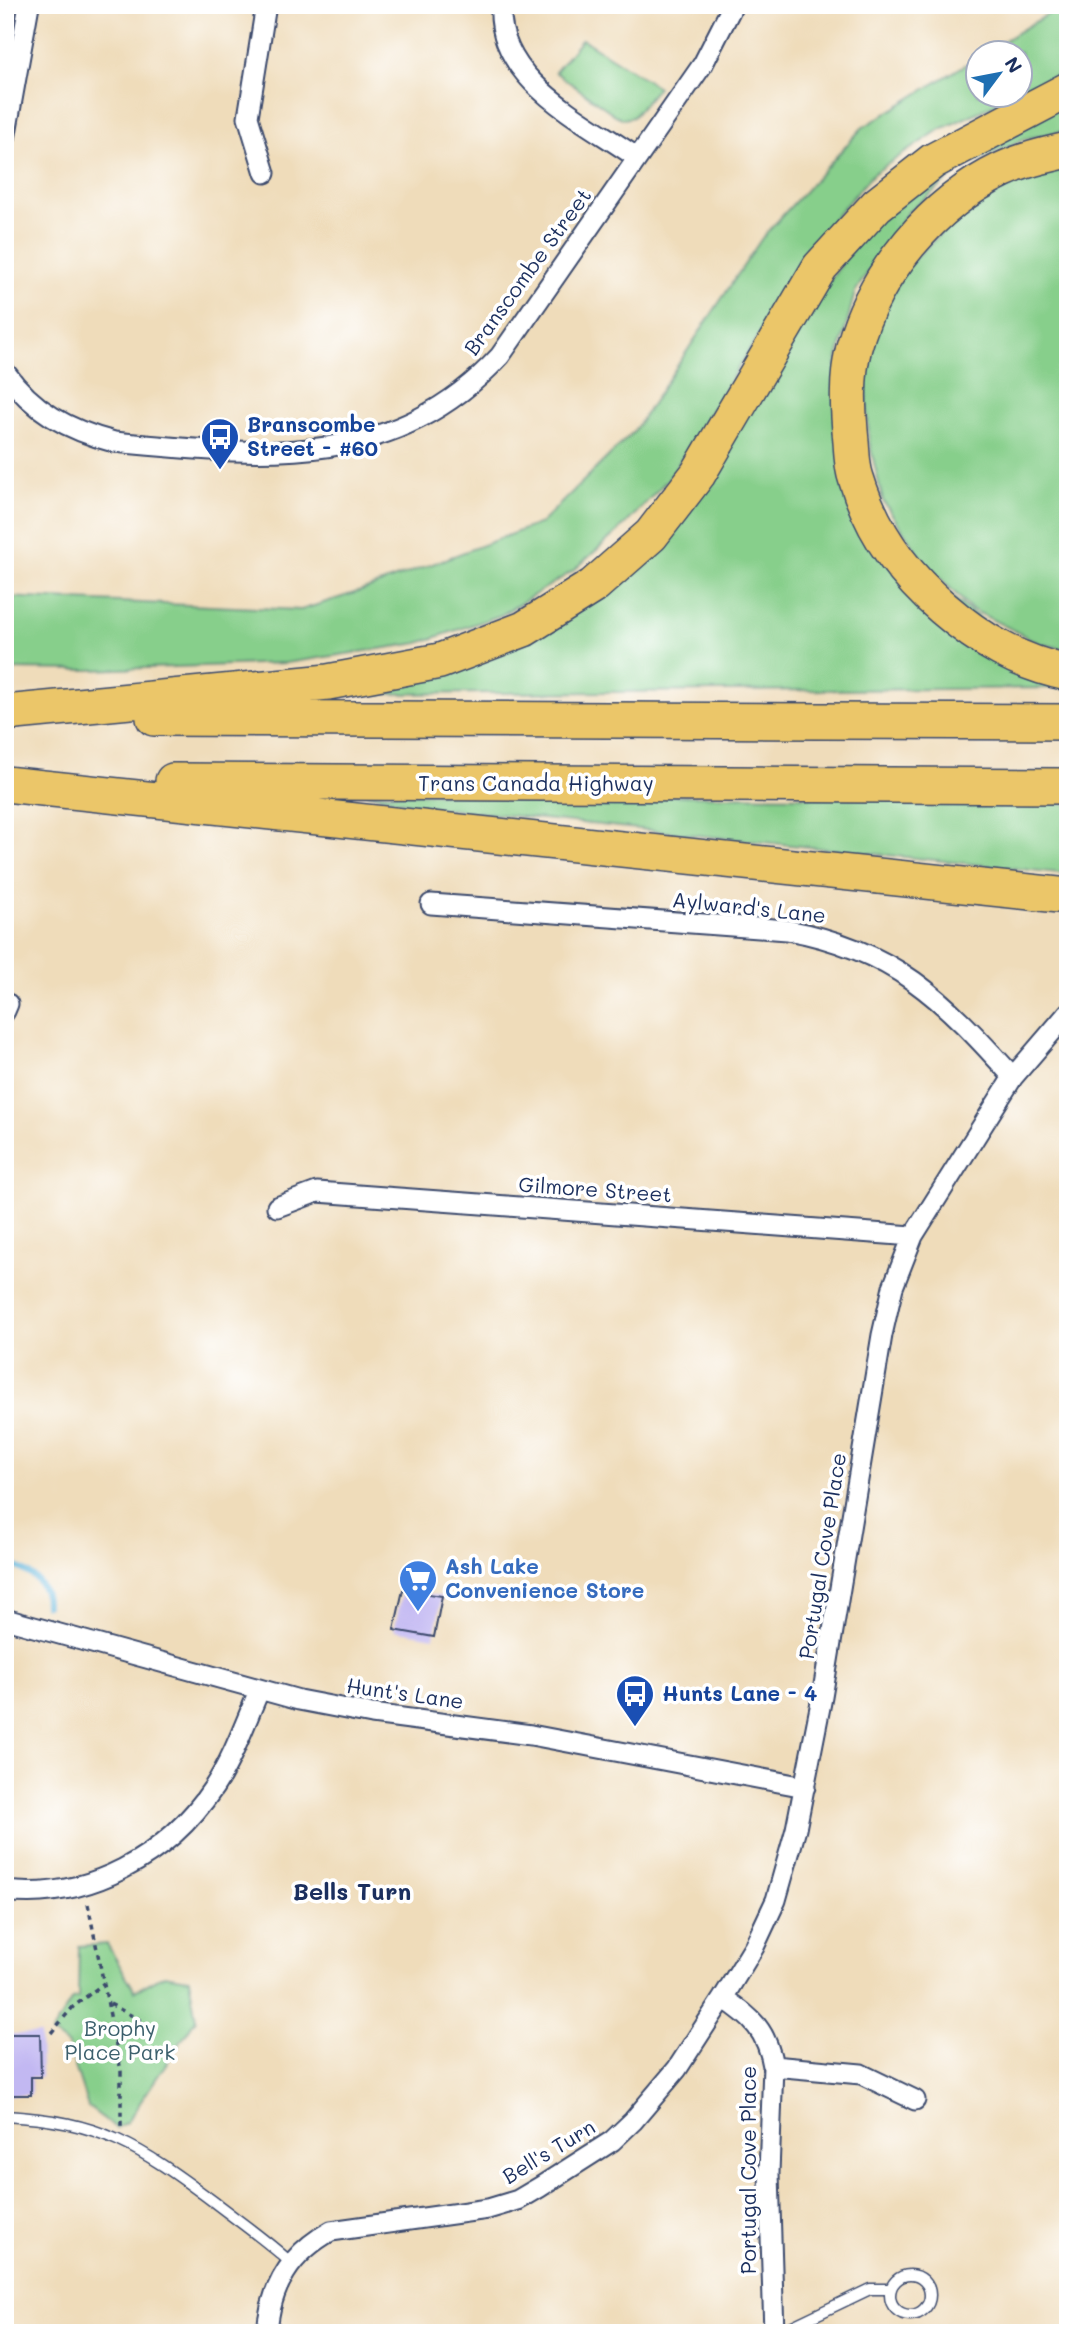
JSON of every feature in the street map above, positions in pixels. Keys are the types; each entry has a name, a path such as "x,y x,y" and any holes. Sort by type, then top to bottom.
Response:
{"highway":[{"path":"5,715 328,682 440,661 524,629 593,586 652,535 698,474 820,267 877,205 933,161 1068,90"},
{"path":"1068,150 1003,169 968,189 917,231 880,286 854,347 847,408 855,477 879,535 914,583 966,628 1014,657 1068,673"},
{"path":"5,715 1068,722"},
{"path":"5,782 1068,896"},
{"name":"Trans Canada Highway","path":"5,782 1068,786"}],"street":[{"path":"5,139 29,5"},
{"path":"265,173 248,117 267,5"},
{"path":"501,5 503,32 521,71 543,91 636,157"},
{"name":"Branscombe Street","path":"5,372 30,402 50,417 86,434 114,442 298,451 369,440 419,420 465,390 522,327 636,157 703,64 733,5"},
{"name":"Aylward's Lane","path":"430,904 787,930 828,937 864,950 907,975 959,1017 1013,1077"},
{"name":"Portugal Cove Place","path":"776,2333 769,2173 773,2066 771,2050 759,2025 723,1998 754,1947 776,1900 788,1864 805,1787 882,1335 893,1287 913,1236 1013,1077 1068,1013"},
{"name":"Gilmore Street","path":"277,1207 317,1192 913,1236"},
{"name":"Hunt's Lane","path":"5,1619 260,1691 372,1714 531,1735 805,1787"},
{"path":"5,1891 26,1894 69,1890 120,1870 160,1845 214,1788 260,1691"},
{"name":"Bell's Turn","path":"267,2333 272,2300 290,2262 313,2241 331,2231 488,2209 517,2200 563,2174 612,2141 657,2096 723,1998"},
{"path":"773,2066 861,2074 915,2100"}],"lane":[{"path":"5,2116 51,2118 121,2140 162,2163 290,2262"},
{"path":"776,2333 870,2289 891,2289 906,2276 923,2280 930,2297 925,2309 914,2315 895,2309 891,2289"}],"path":[{"path":"88,1904 121,2071 121,2140"},
{"path":"51,2033 73,2007 104,1983"},
{"path":"109,2004 153,2027 152,2032"}],"green space":[{"path":"1063,5 1068,5 1068,70 1034,86 1034,38 1008,38"},
{"path":"582,39 658,87 633,117 624,119 615,115 555,72"},
{"path":"964,66 964,108 987,108 939,130 873,174 826,227 670,477 625,525 573,571 501,615 419,643 286,663 89,670 5,669 5,597 301,610 361,591 541,523 634,431 762,238 862,128"},
{"path":"1068,102 1068,130 1024,139 964,167 907,213 855,292 836,365 868,531 1068,688 374,694 450,673 581,608 802,320 879,211"},
{"path":"1068,157 1068,650 1039,643 971,609 925,563 883,501 869,441 866,380 879,318 908,265 976,199"},
{"path":"365,793 824,797 1068,804 1068,874 419,806"},
{"name":"Brophy Place Park","path":"107,1944 135,1991 164,1975 189,1979 196,2019 127,2122 116,2128 88,2107 68,2045 51,2033 72,1999 78,1998 79,1946"}],"building":[{"name":"Ash Lake Convenience Store","path":"403,1590 442,1596 434,1637 394,1630"},
{"path":"5,2034 40,2034 41,2077 31,2077 31,2095 8,2095 8,2102 5,2103"}],"waterway":[{"path":"5,1562 34,1577 43,1589 46,1605"}],"place":[{"name":"Branscombe Street - #60","path":"220,471"},
{"name":"Ash Lake Convenience Store","path":"418,1613"},
{"name":"Hunts Lane - 4","path":"635,1728"}],"district":[{"name":"Bells Turn","path":"352,1892"}]}
